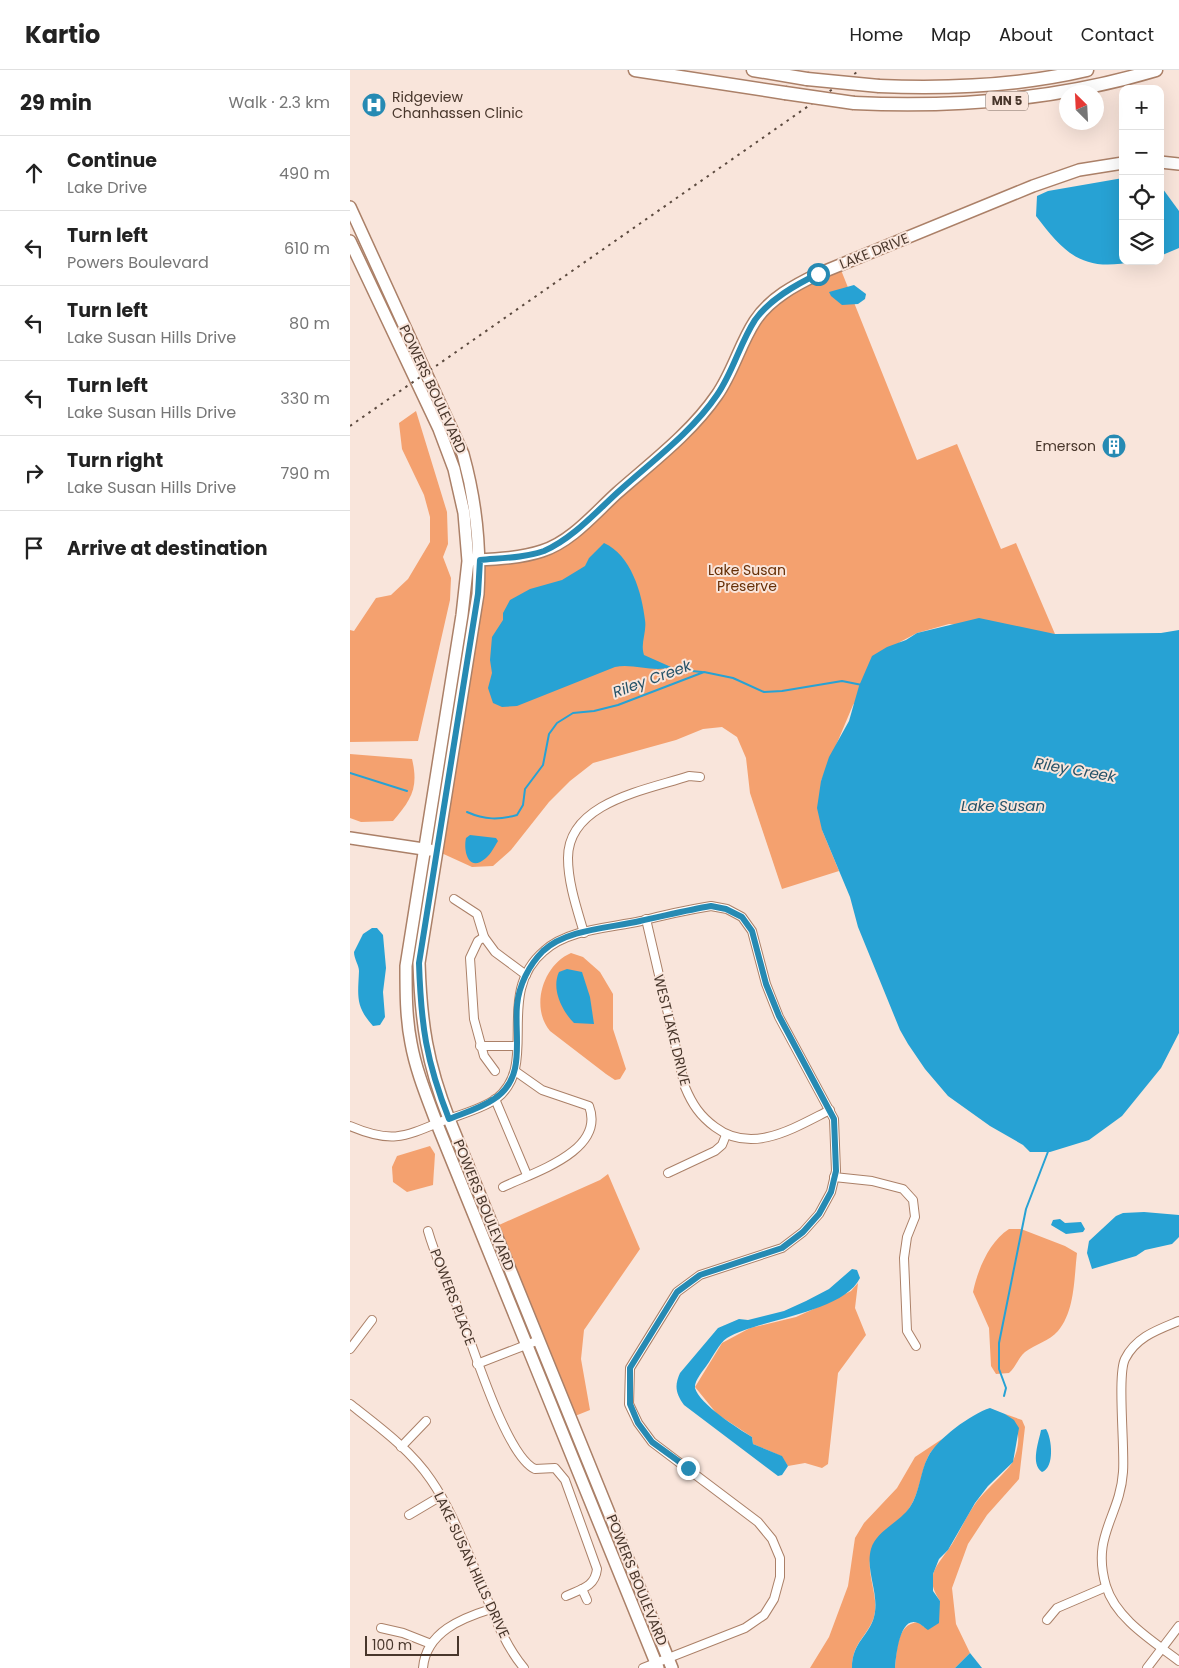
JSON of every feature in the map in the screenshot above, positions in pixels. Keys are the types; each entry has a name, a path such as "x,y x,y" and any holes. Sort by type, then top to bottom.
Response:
{"main road":[{"name":"MN 5","path":"635,70 854,102 935,105 1007,101 1088,88 1156,70"},
{"name":"MN 5","path":"754,70 807,79 879,86 979,86 1046,78 1087,70"},
{"path":"1164,162 1179,164"},
{"name":"LAKE DRIVE","path":"468,561 510,558 543,551 561,541 595,513 661,454 711,404 728,378 754,321 765,308 795,285 1033,186 1079,170 1119,164"},
{"name":"POWERS BOULEVARD","path":"350,207 463,454 473,491 480,560 478,594 419,963 420,1008 425,1042 433,1077 449,1119 670,1662"},
{"path":"351,244 364,240"},
{"name":"POWERS BOULEVARD","path":"351,244 439,429 454,469 464,513 468,561 462,620 423,849 406,966 407,1006 416,1061 437,1124 657,1665"},
{"path":"350,838 437,850"}],"street":[{"path":"584,932 570,878 568,857 572,838 579,824 601,806 688,776 700,776"},
{"path":"454,899 477,914 484,937 495,952 526,975"},
{"path":"351,1129 392,1138 414,1134 495,1099 512,1082 515,1071 517,1004 526,975 544,951 559,941 584,932 711,906 726,909 742,917 752,931 766,984 779,1016 834,1119 836,1138 834,1177 831,1192 819,1214 803,1232 782,1248 700,1275 677,1292 630,1368 630,1404 638,1423 652,1442 758,1522 772,1539 780,1558 780,1577 774,1599 764,1615 745,1628 670,1662 643,1668"},
{"name":"WEST LAKE DRIVE","path":"646,920 690,1101 707,1121 726,1135 748,1139 763,1139 792,1129 830,1110"},
{"path":"484,937 478,941 470,958 474,1019 480,1046 494,1071"},
{"path":"480,1046 517,1046"},
{"path":"503,1187 558,1162 573,1151 586,1139 593,1116 589,1106 542,1090 515,1071"},
{"path":"495,1099 527,1175"},
{"path":"668,1172 715,1151 722,1144 726,1135"},
{"path":"834,1177 872,1181 903,1189 913,1200 915,1217 907,1237 904,1258 907,1331 916,1346"},
{"name":"POWERS PLACE","path":"428,1231 486,1387 522,1460 535,1469 555,1468 565,1480 597,1569 596,1576 591,1585 566,1596"},
{"path":"350,1348 372,1320"},
{"path":"1179,1321 1148,1334 1137,1342 1124,1362 1123,1474 1102,1545 1102,1562 1106,1587 1117,1607 1127,1619 1179,1661"},
{"name":"POWERS PLACE","path":"477,1364 539,1340"},
{"name":"LAKE SUSAN HILLS DRIVE","path":"350,1404 401,1447 430,1478 441,1496 514,1657 524,1668"},
{"path":"401,1447 426,1421"},
{"path":"409,1515 441,1496"},
{"path":"1047,1620 1057,1608 1106,1587"},
{"path":"582,1589 587,1600"},
{"path":"423,1668 424,1659 431,1644 445,1629 474,1614 492,1609"},
{"path":"1147,1668 1179,1626"},
{"path":"381,1628 403,1633 431,1644"}],"green space":[{"name":"Lake Susan Preserve","path":"839,265 917,460 957,444 1001,549 1016,543 1055,634 949,624 917,633 900,642 853,705 821,781 822,830 839,871 782,889 750,793 746,758 737,737 722,727 703,729 676,740 593,763 570,781 549,802 511,850 493,866 472,867 437,851 480,560 510,558 561,541 711,404 765,308"},
{"path":"416,411 447,512 448,544 443,557 451,578 450,600 418,741 350,742 350,630 354,631 376,598 391,595 408,579 430,542 430,517 424,495 402,449 399,423"},
{"path":"350,754 412,759 415,778 412,793 405,807 393,821 361,822 350,818"},
{"path":"571,953 583,957 600,972 613,994 613,1029 626,1069 620,1079 615,1080 606,1074 550,1031 544,1021 540,999 542,988 553,967"},
{"path":"430,1146 435,1154 433,1185 407,1192 393,1182 392,1167 397,1156"},
{"path":"608,1174 640,1249 584,1330 581,1359 590,1410 575,1416 499,1225 600,1180"},
{"path":"1009,1229 1021,1229 1065,1246 1077,1253 1073,1294 1064,1323 1051,1337 1025,1352 1009,1373 996,1374 991,1366 989,1328 973,1292 985,1257 1002,1234"},
{"path":"858,1283 855,1308 866,1335 838,1373 828,1464 822,1468 805,1463 788,1466 781,1456 753,1444 752,1437 717,1414 695,1387 722,1343 750,1328 796,1317 851,1291"},
{"path":"1005,1414 1022,1420 1025,1427 1019,1479 987,1515 968,1544 952,1588 956,1624 970,1653 955,1668 895,1668 897,1647 905,1628 918,1622 924,1627 940,1601 935,1593 932,1580 935,1568 952,1545 975,1504 1013,1461 1018,1434 1014,1423"},
{"path":"942,1439 928,1457 916,1495 910,1507 881,1537 872,1551 870,1574 875,1603 874,1617 857,1645 852,1668 810,1668 829,1637 848,1586 855,1538 864,1523 897,1488 915,1457"}],"water":[{"path":"1119,179 1119,264 1089,262 1066,250 1056,241 1036,216 1037,196 1048,191"},
{"path":"1164,190 1179,211 1179,248 1164,254"},
{"path":"854,285 866,294 865,299 858,304 842,305 829,292"},
{"path":"604,543 621,556 634,576 638,587 645,620 644,655 671,667 658,669 629,666 615,667 517,706 502,707 493,703 488,688 492,673 490,660 492,637 503,620 503,613 510,600 530,589 562,580 585,566 589,558"},
{"name":"Lake Susan","path":"979,618 1055,634 1161,633 1179,630 1179,1033 1161,1068 1122,1116 1089,1140 1050,1152 1030,1152 1023,1145 990,1126 948,1096 925,1069 908,1044 900,1030 858,927 850,897 822,830 817,808 821,781 829,757 849,721 859,686 872,656 917,633"},
{"path":"470,835 496,838 498,841 486,858 480,862 471,862 465,849 466,838"},
{"path":"372,928 377,928 383,935 386,968 383,992 385,1017 380,1025 373,1026 360,1006 358,994 359,969 354,952 363,934"},
{"path":"567,969 582,972 590,997 594,1024 574,1023 562,1006 556,985 559,972"},
{"path":"1144,1212 1179,1215 1179,1237 1172,1244 1145,1250 1136,1256 1092,1269 1087,1253 1089,1241 1116,1216 1123,1213"},
{"path":"1060,1219 1065,1223 1081,1222 1085,1229 1083,1232 1066,1234 1051,1225 1053,1220"},
{"path":"852,1269 857,1270 860,1278 851,1290 837,1299 799,1314 741,1331 724,1340 696,1382 695,1388 698,1394 711,1408 752,1437 753,1444 782,1456 788,1466 782,1475 778,1476 684,1405 677,1390 678,1378 680,1373 718,1328 739,1319 748,1320 784,1311 829,1289"},
{"path":"990,1408 1014,1420 1019,1428 1013,1462 988,1486 975,1503 948,1550 939,1559 933,1574 933,1591 940,1601 939,1623 928,1630 918,1623 912,1622 907,1625 900,1639 895,1668 852,1668 858,1645 872,1624 874,1617 875,1600 870,1557 874,1543 910,1507 916,1495 925,1463 932,1450 964,1421"},
{"path":"1046,1429 1050,1439 1051,1459 1049,1465 1042,1472 1036,1464 1036,1452 1041,1430"},
{"path":"970,1653 982,1668 955,1668"}],"waterway":[{"path":"682,670 702,672"},
{"name":"Riley Creek","path":"467,812 480,817 492,818 517,815 523,805 525,789 543,765 549,734 557,723 573,713 594,711 618,705 704,672 733,678 764,692 782,691 842,681 862,685"},
{"name":"Riley Creek","path":"350,773 407,791"},
{"path":"1004,1396 1006,1388 999,1369 999,1343 1026,1209 1049,1149"}],"railway":[{"path":"350,426 860,70"}],"place":[{"name":"Ridgeview Chanhassen Clinic","path":"374,105"},
{"name":"Emerson","path":"1114,446"}],"route":[{"path":"688,1468 652,1442 638,1423 630,1404 628,1384 630,1368 661,1315 677,1292 700,1275 782,1248 803,1232 819,1214 831,1192 836,1171 834,1119 779,1016 766,984 752,931 742,917 726,909 711,906 584,932 559,941 544,951 530,968 522,984 517,1004 518,1042 512,1082 495,1099 449,1119 433,1077 425,1042 420,1008 419,963 478,594 480,560 510,558 543,551 561,541 575,530 661,454 711,404 728,378 754,321 765,308 795,285 818,274"}]}
